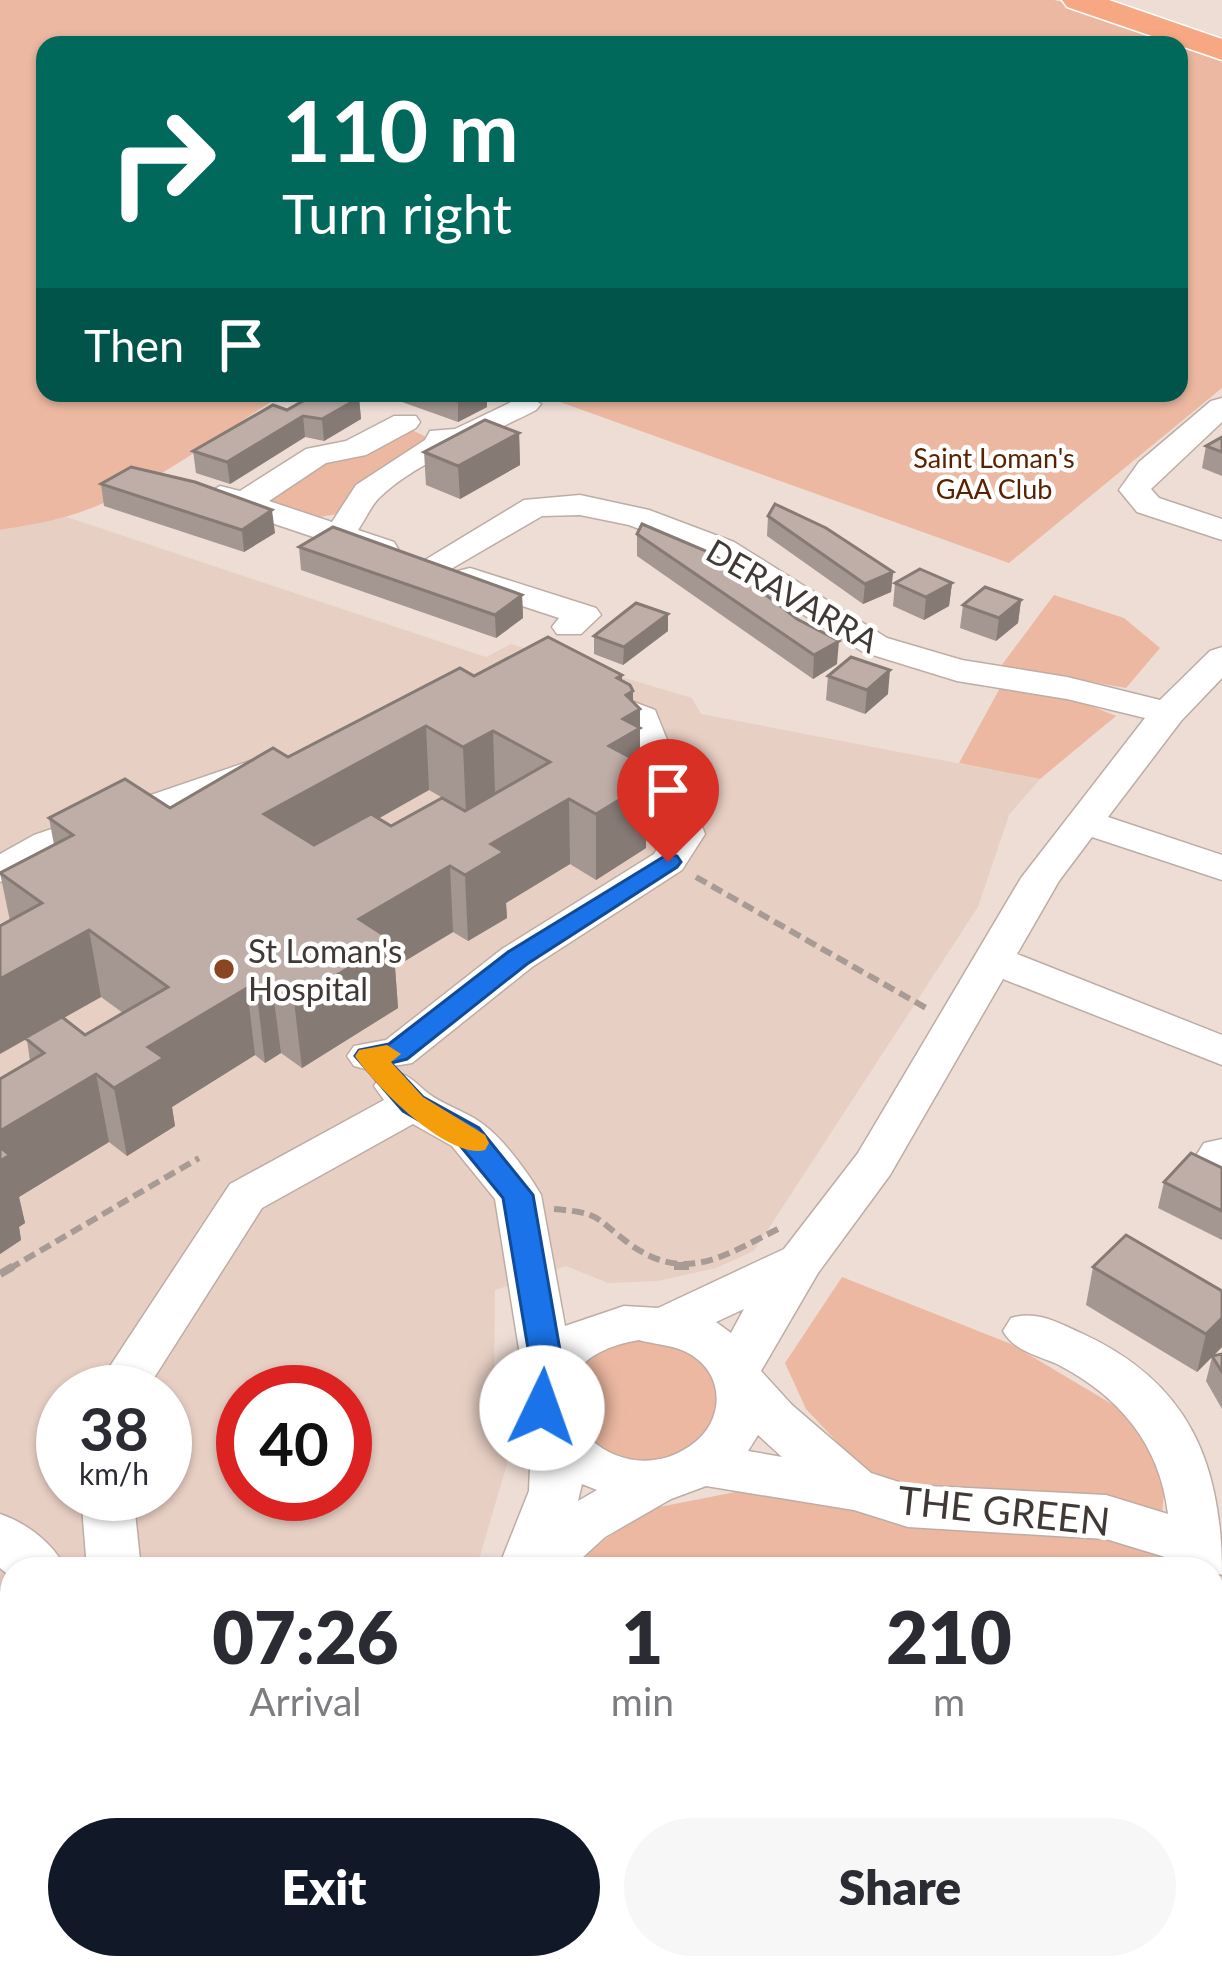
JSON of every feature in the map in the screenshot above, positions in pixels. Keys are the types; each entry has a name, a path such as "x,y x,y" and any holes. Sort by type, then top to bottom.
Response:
{"highway":[{"path":"1078,0 1182,36"},
{"path":"1121,0 1222,26"},
{"path":"1188,38 1222,50"}],"street":[{"path":"441,437 460,438 526,404"},
{"path":"340,534 367,493 440,445 436,431 367,407"},
{"path":"1222,407 1150,469 1135,490 1148,505 1222,530"},
{"path":"244,503 302,464 356,449 405,422"},
{"path":"182,482 584,614 568,627"},
{"name":"DERAVARRA","path":"432,566 535,507 580,505 638,517 722,549 874,645 957,670 1067,688 1168,713"},
{"path":"668,1324 795,1242 874,1164 1041,878 1168,713 1222,658"},
{"path":"533,1557 555,1492 557,1442 542,1408 548,1373 518,1195 469,1136 413,1104 369,1056 397,1053 517,958 668,862 686,834 642,718 562,686"},
{"path":"0,870 48,843 297,756"},
{"path":"1084,822 1222,868"},
{"path":"995,960 1222,1051"},
{"path":"136,1365 246,1196 413,1104"},
{"path":"544,1557 586,1522 725,1449 739,1430 746,1408 741,1378 757,1329 795,1242"},
{"path":"529,1268 595,1331"},
{"path":"548,1373 575,1342 595,1331 639,1322 668,1324 706,1339 741,1378"},
{"path":"1028,1331 1070,1347 1140,1396 1168,1436 1189,1482 1203,1556"},
{"name":"THE GREEN","path":"741,1378 774,1419 854,1489"},
{"path":"557,1442 591,1468 613,1476 682,1472"},
{"name":"THE GREEN","path":"682,1472 854,1489 908,1506 1106,1517 1203,1556"},
{"path":"108,1521 111,1557"},
{"path":"0,1536 25,1557"}],"path":[{"path":"668,862 926,1008 914,1028"},
{"path":"0,1274 200,1158"},
{"path":"521,1214 573,1207 593,1212 622,1240 667,1269 704,1265 795,1242"}],"shaded area":[{"path":"67,517 486,657 511,644 692,698 701,714 1040,779 1009,815 978,907 754,1251 716,1268 658,1281 608,1283 566,1266 495,1290 494,1384 507,1464 479,1557 0,1557 0,530"}],"green space":[{"path":"0,0 1054,0 1167,36 36,36 36,402 270,402 121,495 65,517 0,530"},
{"name":"Saint Loman's GAA Club","path":"1188,44 1222,57 1222,388 1009,563 560,402 1188,402"},
{"path":"410,429 432,440 338,514 319,517 271,501 269,495 323,460"},
{"path":"1054,595 1124,618 1160,648 1126,688 1001,666"},
{"path":"1000,688 1076,700 1116,716 1040,779 959,763"},
{"path":"842,1277 1011,1344 1137,1419 1165,1482 1158,1557 577,1557 654,1508 751,1489 891,1499 806,1409 785,1363"},
{"path":"629,1334 708,1352 724,1435 651,1470 574,1439 566,1374 581,1355"}],"building":[{"path":"301,402 352,402 322,419 303,416 227,462 193,451 273,405 287,410"},
{"path":"485,420 519,433 458,466 424,452"},
{"path":"1222,437 1222,452 1206,446"},
{"path":"131,467 195,482 272,510 242,530 101,484"},
{"path":"775,504 826,528 893,572 865,584 768,516"},
{"path":"642,524 713,554 797,619 839,641 814,655 637,534"},
{"path":"333,527 522,595 495,615 299,547"},
{"path":"920,569 952,583 926,597 895,583"},
{"path":"985,587 1021,600 999,618 963,605"},
{"path":"636,603 668,614 624,647 594,636"},
{"path":"548,637 622,675 617,678 633,691 626,695 640,709 623,719 640,728 609,746 641,763 626,772 647,783 596,814 569,799 491,844 504,852 465,875 450,866 359,919 393,941 294,1001 272,986 257,995 247,988 148,1047 164,1058 114,1088 96,1074 0,1131 0,1079 44,1053 25,1038 62,1017 85,1035 168,987 89,930 0,979 0,926 42,903 0,873 73,835 49,818 125,779 170,808 273,748 288,757 460,668 474,676","holes":["426,726 463,747 493,731 550,762 465,811 442,798 391,826 371,814 314,845 264,814"]},
{"path":"851,657 890,670 867,690 828,676"},
{"path":"1191,1153 1222,1168 1222,1211 1164,1182"},
{"path":"1126,1235 1222,1291 1222,1318 1206,1334 1093,1267"}],"slow traffic":[{"path":"387,1054 369,1056 413,1104 474,1143"}],"place":[{"name":"St Loman's Hospital","path":"224,969"}],"route":[{"path":"542,1408 548,1373 518,1195 469,1136 413,1104 369,1056 397,1053 517,958 668,862"}]}
